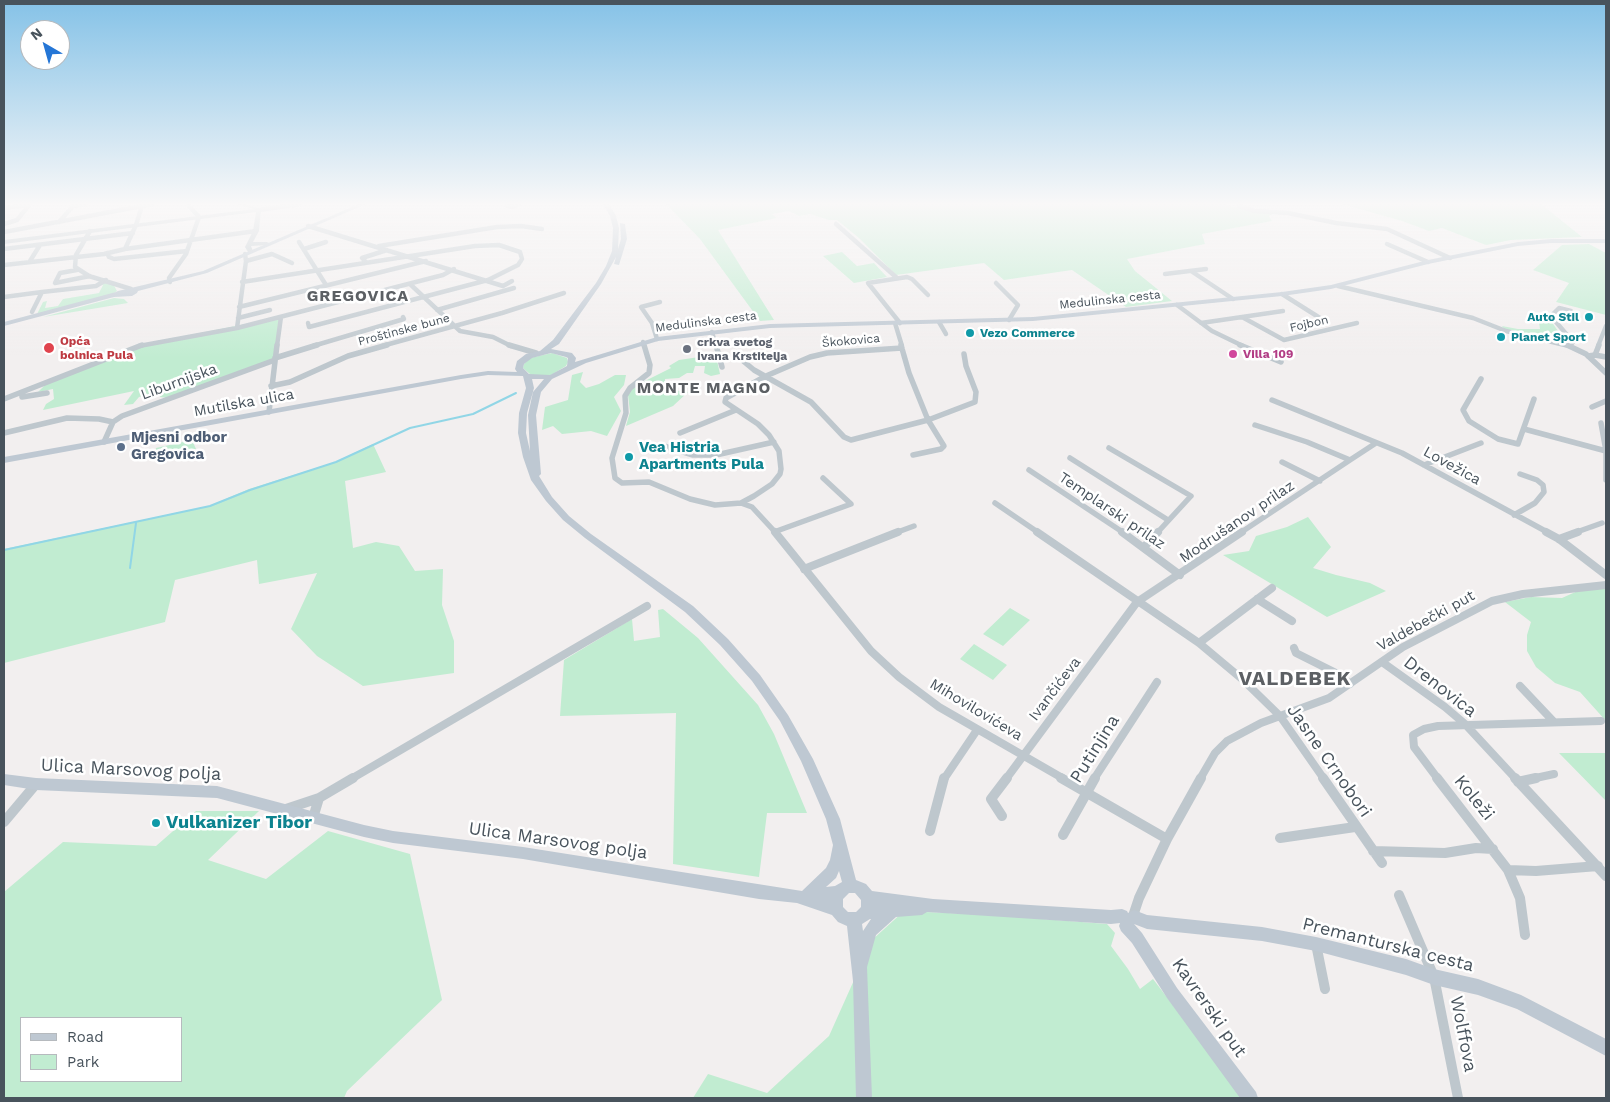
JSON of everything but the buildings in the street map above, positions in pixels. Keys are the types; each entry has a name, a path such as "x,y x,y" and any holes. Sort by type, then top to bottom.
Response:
{"main road":[{"path":"4,324 98,300 120,292 133,291 205,272 239,255"},
{"path":"539,352 556,342 599,283 613,255"},
{"path":"571,366 572,358 567,354 564,342 606,285 620,255"},
{"name":"Medulinska cesta","path":"612,352 657,339 787,324 1009,320 1282,294 1338,286 1428,262 1463,255"},
{"path":"539,352 590,355 612,352"},
{"name":"Mutilska ulica","path":"4,460 488,373 522,361 539,352"},
{"path":"536,480 532,415 540,386 551,377 567,370 571,366 612,352"},
{"path":"522,361 518,369 525,375 530,388 523,413 522,433 527,458 536,480 566,518 689,609 752,672 784,718 806,759 833,820 850,886"},
{"name":"Mutilska ulica","path":"488,373 551,377"},
{"name":"Ulica Marsovog polja","path":"4,780 36,784 217,792 393,837 523,853 759,892 803,895 837,893"},
{"path":"803,895 832,874 837,861 839,840"},
{"path":"862,909 843,917 836,909 835,900 837,893 842,888 850,886 861,890 862,909 860,971 864,1098"},
{"name":"Ulica Marsovog polja","path":"803,895 836,909"},
{"name":"Premanturska cesta","path":"862,909 892,911 933,906"},
{"name":"Premanturska cesta","path":"862,909 933,906 1131,920 1262,934 1316,944 1406,967 1434,977 1478,987 1521,1003 1606,1048"},
{"path":"860,971 870,931 892,911"},
{"name":"Kavrerski put","path":"1131,920 1172,993 1250,1098"}],"street":[{"path":"30,262 34,255"},
{"path":"4,265 73,255"},
{"path":"76,255 74,263 77,270"},
{"path":"108,255 114,260 152,255"},
{"path":"170,282 169,278 185,255"},
{"path":"237,328 247,255"},
{"path":"275,255 292,263"},
{"path":"308,255 326,286"},
{"path":"366,262 362,258 370,255"},
{"path":"242,282 411,255"},
{"path":"308,323 309,327 488,280 518,265 522,260 521,255"},
{"path":"872,255 897,278"},
{"path":"1413,255 1428,262"},
{"path":"1444,255 1450,258"},
{"path":"407,256 454,269 503,286 512,281"},
{"path":"239,306 426,261"},
{"path":"4,399 33,392 126,350 146,344 237,328 410,284 443,275 454,269"},
{"path":"1165,274 1206,269"},
{"path":"32,312 42,292 52,288 60,273 77,270 106,280 120,292"},
{"path":"1191,271 1233,299"},
{"path":"55,283 90,276"},
{"path":"912,455 941,449 944,446 928,420 902,348 898,323 868,283 897,278 912,279 928,295"},
{"path":"4,297 96,286 106,280"},
{"path":"996,283 1018,305 1009,320"},
{"path":"410,284 465,333 493,337 514,348 539,352"},
{"path":"1338,286 1473,318 1506,331 1570,346 1591,356 1606,357"},
{"path":"438,310 514,288"},
{"name":"Proštinske bune","path":"271,386 290,382 348,356 564,293"},
{"path":"1282,294 1320,318"},
{"path":"657,339 652,323 641,307 660,302"},
{"path":"1177,305 1227,339 1281,362"},
{"path":"1570,346 1573,342 1551,316 1559,308 1571,310"},
{"path":"238,318 270,310"},
{"name":"Fojbon","path":"1201,323 1283,311"},
{"path":"270,412 271,386 278,349 281,317"},
{"name":"Liburnijska","path":"113,422 138,410 275,359 404,319 403,317"},
{"name":"Fojbon","path":"1242,317 1284,340 1357,323"},
{"path":"939,322 946,334"},
{"path":"1591,356 1606,326"},
{"path":"712,332 722,368"},
{"path":"643,342 650,365 649,373 630,388 625,396 626,413 612,458 615,478 618,482 649,482 690,499 715,505 741,502 766,488 780,474 782,463 774,442 758,424 736,410 680,433"},
{"path":"514,348 522,361"},
{"name":"Škokovica","path":"736,410 724,400 766,376 810,357 827,353 902,348"},
{"path":"736,355 754,370 817,407 848,440 928,420 976,402 976,392 966,366 964,354"},
{"path":"1591,356 1606,373"},
{"path":"1481,379 1464,410 1470,421 1498,439 1518,444 1534,399"},
{"path":"33,392 46,393"},
{"name":"Lovežica","path":"1272,400 1402,453 1559,539 1606,576"},
{"path":"1592,407 1606,401"},
{"path":"4,433 66,418 99,419 113,422 104,442"},
{"path":"1601,423 1606,452 1606,480"},
{"path":"1255,425 1307,442 1350,460 1376,443"},
{"path":"1524,429 1606,452"},
{"path":"664,446 693,455 716,455 774,442"},
{"path":"1424,465 1480,443"},
{"path":"1109,448 1191,496 1144,547"},
{"path":"1070,458 1168,520"},
{"name":"Modrušanov prilaz","path":"1137,602 1350,460"},
{"path":"1282,462 1320,481"},
{"name":"Templarski prilaz","path":"1029,470 1144,547 1180,575"},
{"path":"1514,514 1535,503 1544,492 1543,485 1537,480 1520,474"},
{"path":"774,532 851,504 824,478"},
{"name":"Mihovilovićeva","path":"741,502 752,507 760,514 884,664 938,707 1023,754 1167,839"},
{"name":"Jasne Crnobori","path":"995,503 1199,643 1235,673 1280,716 1355,827 1382,863"},
{"path":"1559,539 1602,523"},
{"path":"804,569 914,526"},
{"name":"Valdebečki put","path":"1131,920 1167,839 1214,753 1234,737 1280,716 1329,698 1404,647 1492,601 1526,594 1606,585"},
{"path":"1199,643 1272,588"},
{"path":"1257,599 1292,621"},
{"name":"Ivančićeva","path":"1002,816 990,799 1137,602"},
{"path":"284,810 319,798 647,606"},
{"path":"1294,648 1296,653 1336,674 1350,684"},
{"name":"Drenovica","path":"1382,662 1445,707 1465,725 1606,876"},
{"name":"Putinjina","path":"1063,835 1086,792 1157,682"},
{"path":"1520,686 1554,722"},
{"path":"1465,725 1601,721"},
{"name":"Koleži","path":"1465,725 1438,726 1424,729 1414,734 1412,741 1418,755 1508,870 1520,898 1526,935"},
{"path":"930,831 945,776 977,730"},
{"path":"1518,782 1554,774"},
{"path":"4,822 36,784"},
{"path":"313,818 319,798"},
{"path":"1280,838 1355,827"},
{"path":"1373,851 1445,853 1480,848 1493,849"},
{"path":"1508,870 1536,871 1598,866"},
{"name":"Wolffova","path":"1399,895 1434,977 1458,1098"},
{"path":"1316,944 1324,989"}],"green space":[{"path":"712,255 734,255 774,320 760,321"},
{"path":"846,255 857,266 874,263 887,277 854,283 823,256"},
{"path":"876,255 1146,255 1127,259 1135,271 1172,301 1126,307 1072,270 1004,280 984,263 896,275"},
{"path":"1550,255 1606,255 1606,315 1556,302 1569,283 1533,270"},
{"path":"107,281 112,282 117,291 113,294 37,314 43,302 47,301 45,308 58,306 63,299 99,293 103,285 101,284"},
{"path":"114,298 124,299 128,303 43,317"},
{"path":"1544,316 1549,318 1567,341 1557,339 1545,333 1534,335 1504,329 1502,326 1518,329 1540,329 1539,323"},
{"path":"281,317 275,358 168,398 160,397 161,392 139,397 133,404 124,405 134,391 43,410 46,404 54,399 53,389 38,392 47,383 108,357 165,340"},
{"path":"552,353 567,358 566,366 551,375 543,376 531,375 523,368 530,358"},
{"path":"716,356 720,374 711,376 704,373 705,366 695,366 693,373 687,373 679,378 665,379 665,386 672,390 688,392 673,406 626,426 630,412 628,395 633,387 671,368 669,366 679,360"},
{"path":"583,372 580,382 586,388 599,384 615,375 626,375 624,385 614,397 621,411 607,436 591,431 562,434 553,426 542,430 545,407 568,400 572,375"},
{"path":"192,440 196,449 154,459 156,448"},
{"path":"373,444 386,472 345,481 353,548 376,542 399,546 415,571 443,569 442,605 454,641 454,673 363,686 317,656 291,629 317,573 259,584 257,560 175,580 165,622 4,663 4,549 209,506 249,489 335,462"},
{"path":"1308,517 1331,547 1313,568 1370,583 1386,591 1327,617 1223,555 1249,551 1256,536 1287,527"},
{"path":"1606,586 1606,721 1580,692 1555,683 1536,667 1527,651 1527,635 1531,622 1505,602 1531,597 1562,598 1582,589"},
{"path":"1010,608 1030,620 1003,646 983,634"},
{"path":"663,609 698,638 758,705 774,734 807,813 767,813 759,877 673,864 676,713 560,716 564,660 632,619 634,641 660,637 658,610"},
{"path":"974,644 1007,665 993,680 960,659"},
{"path":"1559,753 1606,753 1606,801"},
{"path":"196,811 259,811 208,860 266,879 328,831 410,854 442,1000 347,1091 344,1098 4,1098 4,892 63,842 156,846"},
{"path":"904,911 992,915 1107,924 1115,933 1111,946 1140,989 1153,979 1244,1098 693,1098 708,1074 767,1093 829,1036 872,940"}],"waterway":[{"path":"4,550 210,506 250,490 336,462 410,428 473,414 516,393"},
{"path":"130,568 136,523"}],"place":[{"name":"Auto Stil","path":"1589,317"},
{"name":"Vezo Commerce","path":"970,333"},
{"name":"Planet Sport","path":"1501,337"},
{"name":"Opća bolnica Pula","path":"49,348"},
{"name":"crkva svetog Ivana Krstitelja","path":"687,349"},
{"name":"Villa 109","path":"1233,354"},
{"name":"Mjesni odbor Gregovica","path":"121,447"},
{"name":"Vea Histria Apartments Pula","path":"629,457"},
{"name":"Vulkanizer Tibor","path":"156,823"}],"district":[{"name":"GREGOVICA","path":"358,296"},
{"name":"MONTE MAGNO","path":"704,388"},
{"name":"VALDEBEK","path":"1295,679"}]}
